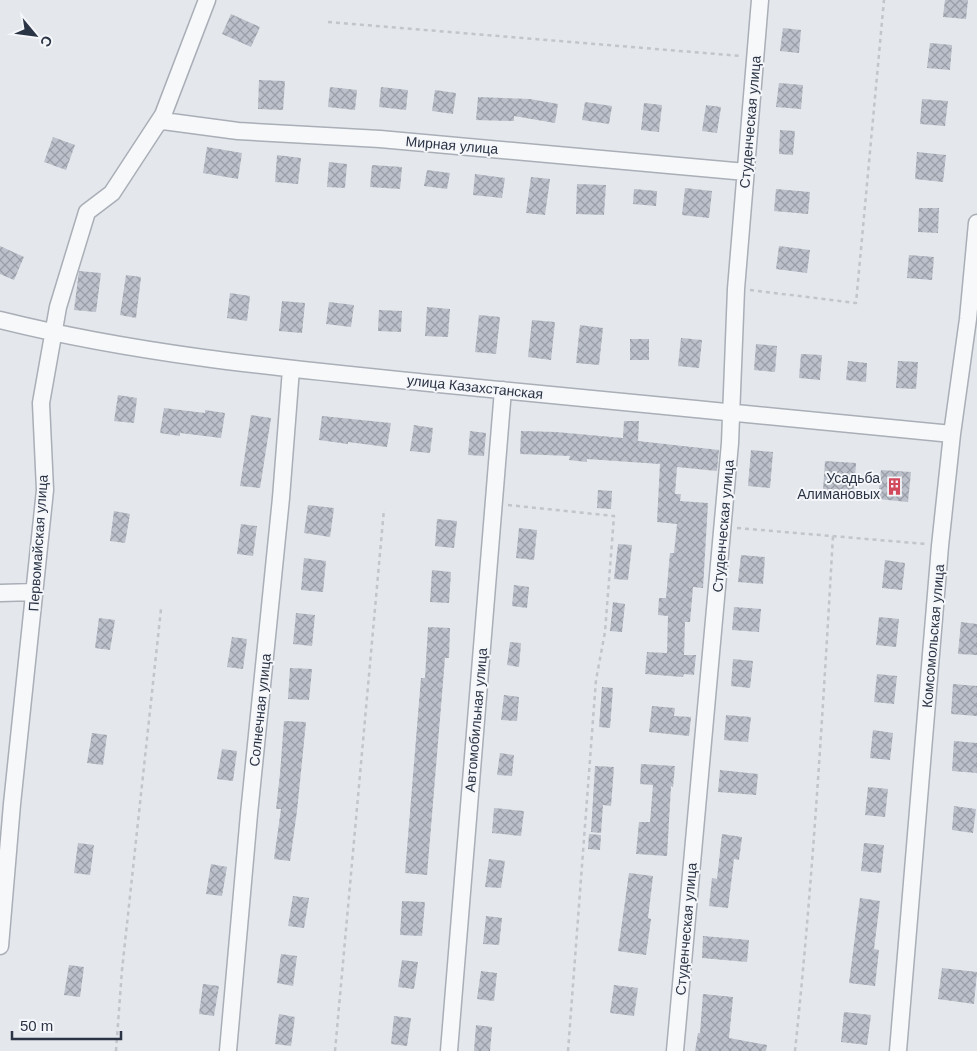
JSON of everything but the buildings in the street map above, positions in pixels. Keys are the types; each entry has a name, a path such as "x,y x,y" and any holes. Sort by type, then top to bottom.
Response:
{"street":[{"name":"Первомайская улица","path":"0,946 12,804 45,490 41,403 52,333 87,212 112,192 163,115 206,0"},
{"name":"Студенческая улица","path":"675,1051 723,527 731,413 736,289 760,0"},
{"name":"Мирная улица","path":"158,123 163,121 238,131 380,139 746,172"},
{"name":"Комсомольская улица","path":"898,1051 940,546 952,434 973,320 977,222"},
{"name":"улица Казахстанская","path":"0,320 52,333 177,355 291,369 952,434"},
{"name":"Солнечная улица","path":"228,1051 249,814 281,498 291,369"},
{"name":"Автомобильная улица","path":"449,1051 503,390"},
{"path":"0,593 35,592"}],"path":[{"path":"736,289 856,303 884,0"},
{"path":"328,22 755,56"},
{"path":"494,504 614,516 605,632 596,680 568,1051"},
{"path":"335,1051 384,509"},
{"path":"723,527 940,546"},
{"path":"794,1051 802,981 822,732 833,536"},
{"path":"116,1051 123,960 161,609"}],"place":[{"name":"Усадьба Алимановых","path":"894,486"}]}
